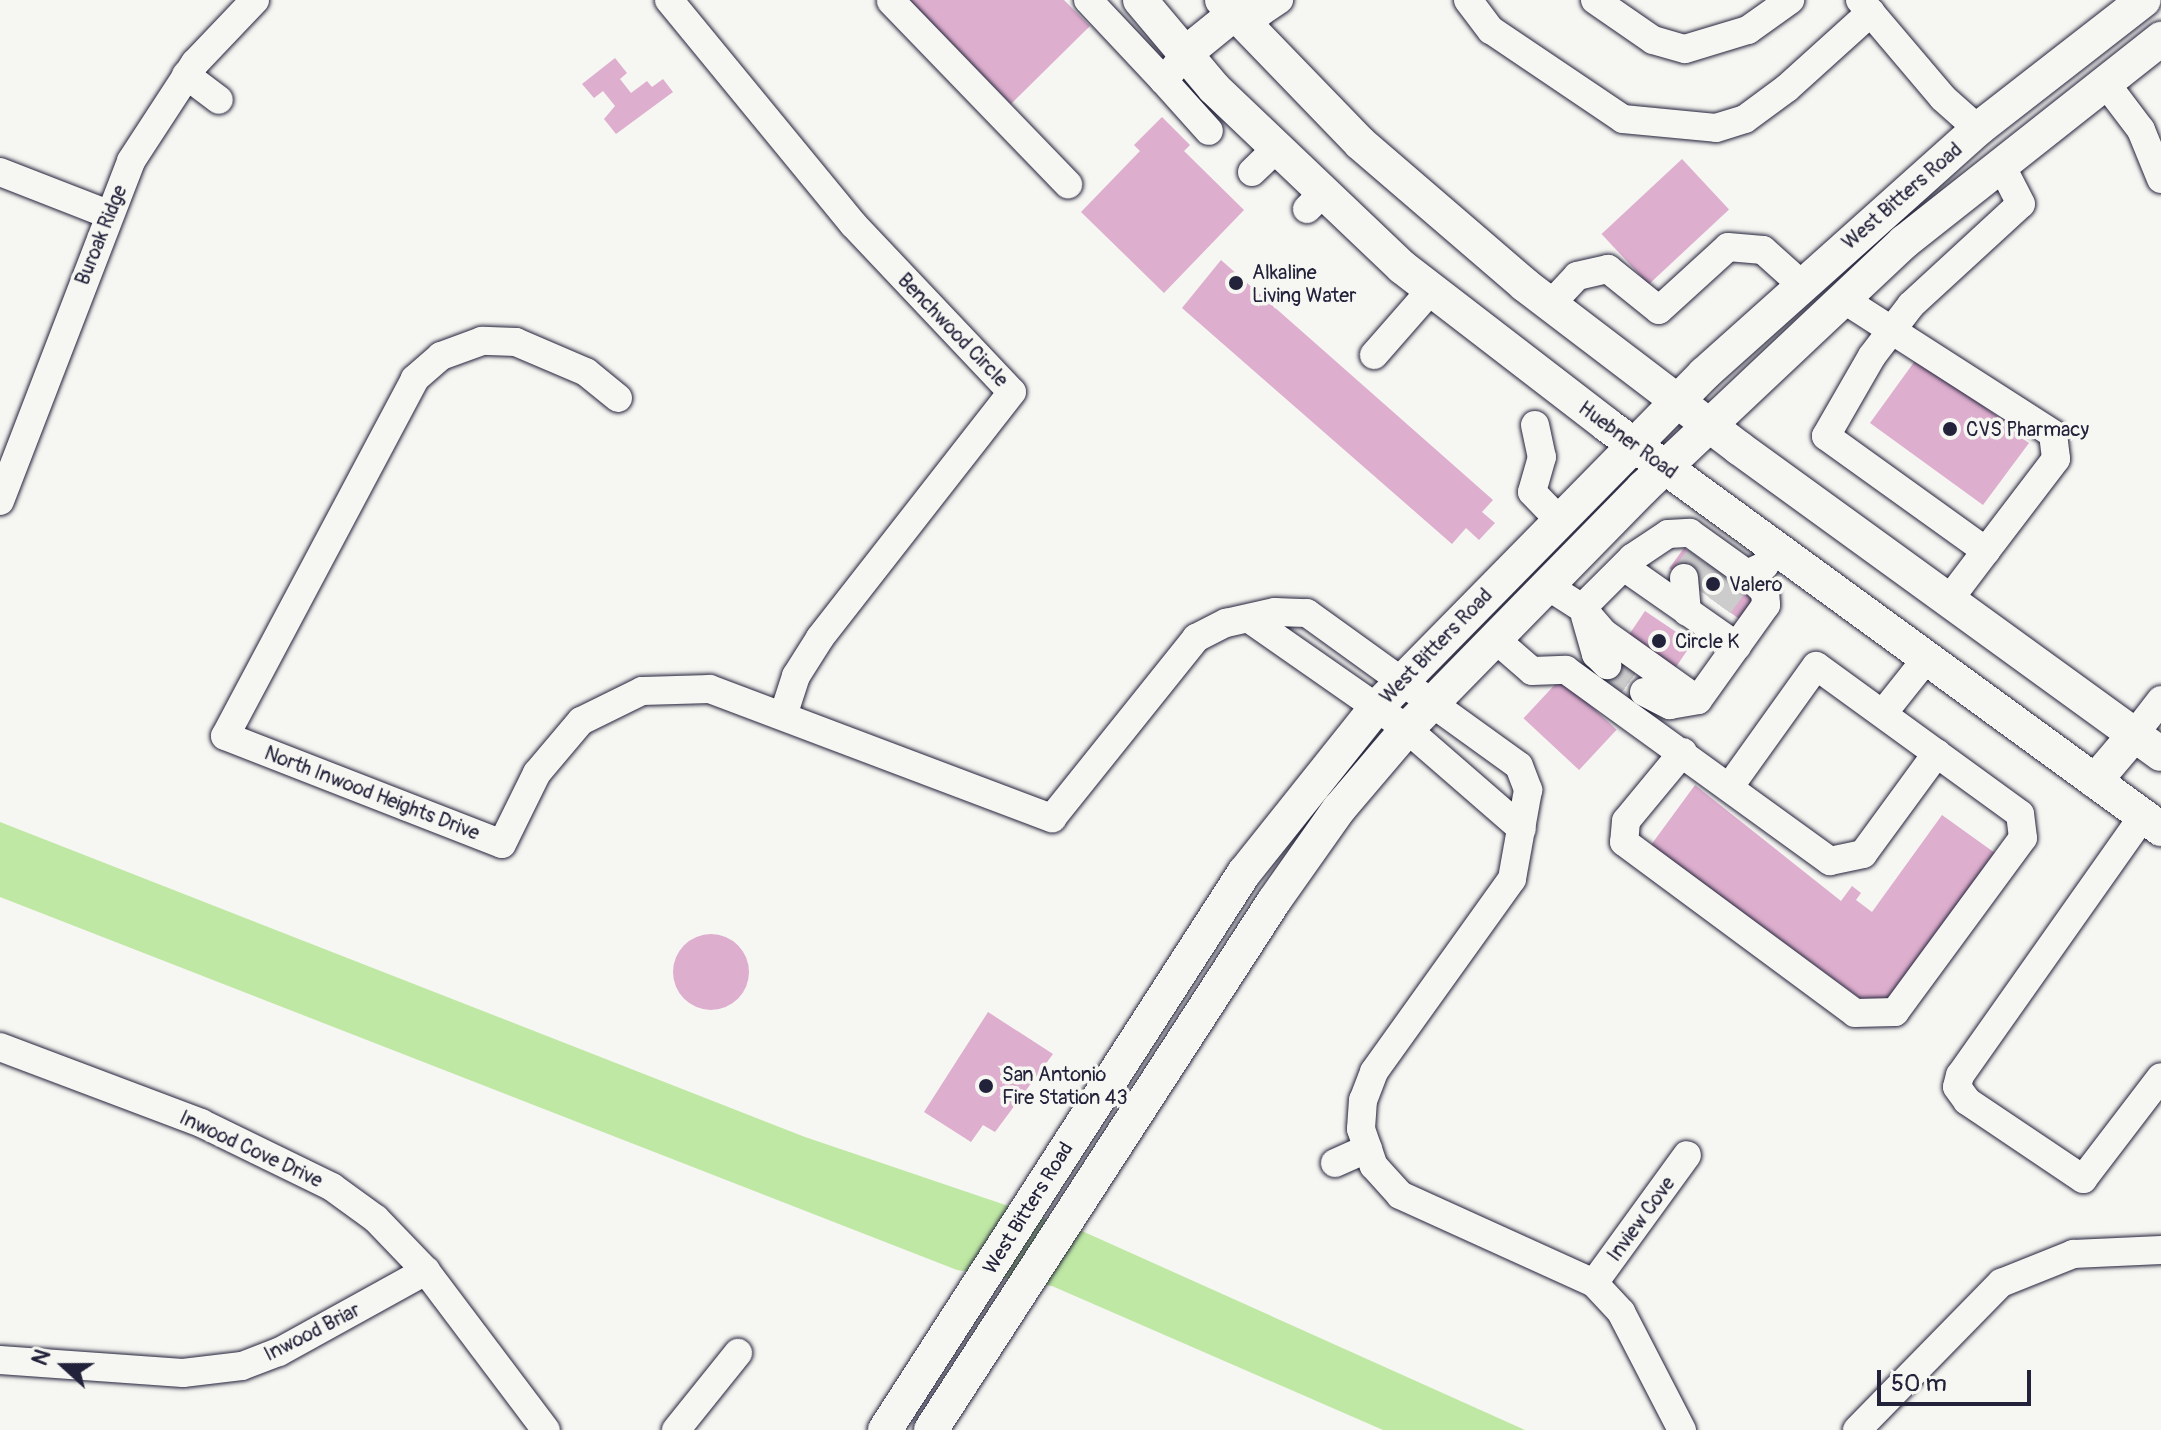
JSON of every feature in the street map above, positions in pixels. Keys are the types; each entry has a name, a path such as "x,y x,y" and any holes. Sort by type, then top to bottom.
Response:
{"main road":[{"name":"Huebner Road","path":"1140,0 1186,53 1264,160 1309,212 1416,309 1634,445 2152,822"},
{"name":"West Bitters Road","path":"885,1430 1244,873 1375,709 1677,401 1802,285 1978,129 2144,0"},
{"path":"1186,53 1232,5 1360,143 1551,304 1709,425 2148,744 2095,781"},
{"name":"West Bitters Road","path":"931,1430 1123,1129 1339,809 1407,729 1603,528 1843,299 2000,163 2161,39"},
{"path":"1978,129 2000,163"}],"street":[{"name":"Buroak Ridge","path":"0,501 108,214 131,161 186,75 255,0"},
{"name":"Benchwood Circle","path":"669,0 853,224 1012,392 820,638 796,676 784,714"},
{"path":"1088,0 1209,131"},
{"path":"1232,5 1261,12 1279,0"},
{"path":"1468,0 1491,30 1623,119 1716,128 1745,119 1787,88 1866,6 1943,98 1978,129"},
{"path":"1595,0 1653,40 1685,49 1748,30 1790,0"},
{"path":"891,1 1068,184"},
{"path":"1164,81 1186,53"},
{"path":"186,75 219,100"},
{"path":"2104,81 2141,130 2161,179"},
{"path":"1986,551 1826,436 1890,332 1911,305 2021,204 2000,163"},
{"path":"0,172 108,214"},
{"path":"1551,304 1577,276 1608,269 1659,310 1728,247 1763,250 1802,285"},
{"path":"1843,299 2053,434 2056,459 1948,601"},
{"path":"1374,355 1416,309"},
{"name":"North Inwood Heights Drive","path":"618,398 586,372 516,342 482,341 441,356 415,379 225,736 502,844 556,745 610,703 675,686 710,689 784,714 1052,818 1181,653 1226,623 1251,620 1275,612 1307,613 1434,700 1508,757"},
{"path":"1535,425 1542,457 1532,492 1559,520"},
{"path":"1713,578 1729,514"},
{"path":"1603,528 1628,562 1713,578 1767,600 1698,700 1670,705 1644,692"},
{"path":"1582,608 1628,562 1668,534 1690,533 1713,578 1737,646"},
{"path":"1713,578 1764,566 1776,549"},
{"path":"1546,585 1582,608 1605,634 1698,700"},
{"path":"1582,608 1596,654 1607,665"},
{"path":"1251,620 1407,729 1479,787 1522,829"},
{"path":"1295,652 1319,621"},
{"path":"1494,638 1532,671 1566,670 1830,861 1863,854 1937,753"},
{"path":"1884,712 1927,658"},
{"path":"1683,752 1626,821 1624,842 1855,1013 1895,1012 2023,838 2020,814 1884,712 1816,666 1730,786"},
{"path":"2148,744 2161,700"},
{"path":"1479,787 1508,757 1519,766 1528,790 1512,879 1374,1072 1363,1100 1361,1129 1374,1166 1400,1195 1594,1283 1621,1312 1682,1430"},
{"path":"2152,822 1960,1075 1957,1087 1967,1101 2083,1179 2161,1077"},
{"name":"Inwood Cove Drive","path":"0,1047 201,1123 298,1167 376,1219 426,1271 546,1430"},
{"path":"1091,1109 1123,1129"},
{"path":"1335,1163 1368,1148"},
{"name":"Inview Cove","path":"1594,1283 1687,1155"},
{"path":"1037,1194 1073,1208"},
{"path":"1857,1430 2001,1283 2073,1254 2161,1250"},
{"name":"Inwood Briar","path":"0,1360 183,1373 242,1366 426,1271"},
{"path":"676,1430 738,1353"}],"green space":[{"path":"0,822 805,1137 1082,1231 1525,1430 1383,1430 1052,1286 957,1270 0,897"}],"building":[{"path":"909,0 1064,0 1090,26 1011,104"},
{"path":"615,58 627,73 620,79 631,93 647,81 652,87 663,79 673,92 616,134 604,119 615,106 603,91 594,98 582,84"},
{"path":"1162,117 1190,145 1184,151 1244,210 1164,293 1081,212 1140,151 1134,145"},
{"path":"1682,159 1729,209 1649,284 1602,234"},
{"path":"1221,260 1493,500 1482,512 1495,523 1479,540 1466,528 1452,544 1182,308"},
{"name":"CVS Pharmacy","path":"1917,358 2001,419 2009,408 2027,421 2017,435 2029,443 1983,505 1870,423"},
{"name":"Valero","path":"1684,548 1756,600 1741,621 1669,568"},
{"name":"Circle K","path":"1645,611 1692,643 1673,672 1625,640"},
{"path":"1561,678 1617,730 1579,770 1523,718"},
{"path":"1695,785 1841,901 1852,886 1861,893 1856,900 1872,912 1942,815 1995,853 1879,1012 1651,845"},
{"path":"711,934 726,937 738,945 746,957 749,972 746,987 738,999 726,1007 711,1010 696,1007 684,999 676,987 673,972 676,957 684,945 696,937"},
{"name":"San Antonio Fire Station 43","path":"988,1012 1053,1054 995,1132 983,1125 971,1142 924,1112"}],"tunnel":[{"path":"1684,578 1699,558"},
{"path":"1703,593 1718,571"},
{"path":"1719,605 1734,584"},
{"path":"1607,665 1644,692"}],"place":[{"name":"Alkaline Living Water","path":"1236,283"},
{"name":"CVS Pharmacy","path":"1950,429"},
{"name":"Valero","path":"1713,584"},
{"name":"Circle K","path":"1659,641"},
{"name":"San Antonio Fire Station 43","path":"986,1086"}]}
